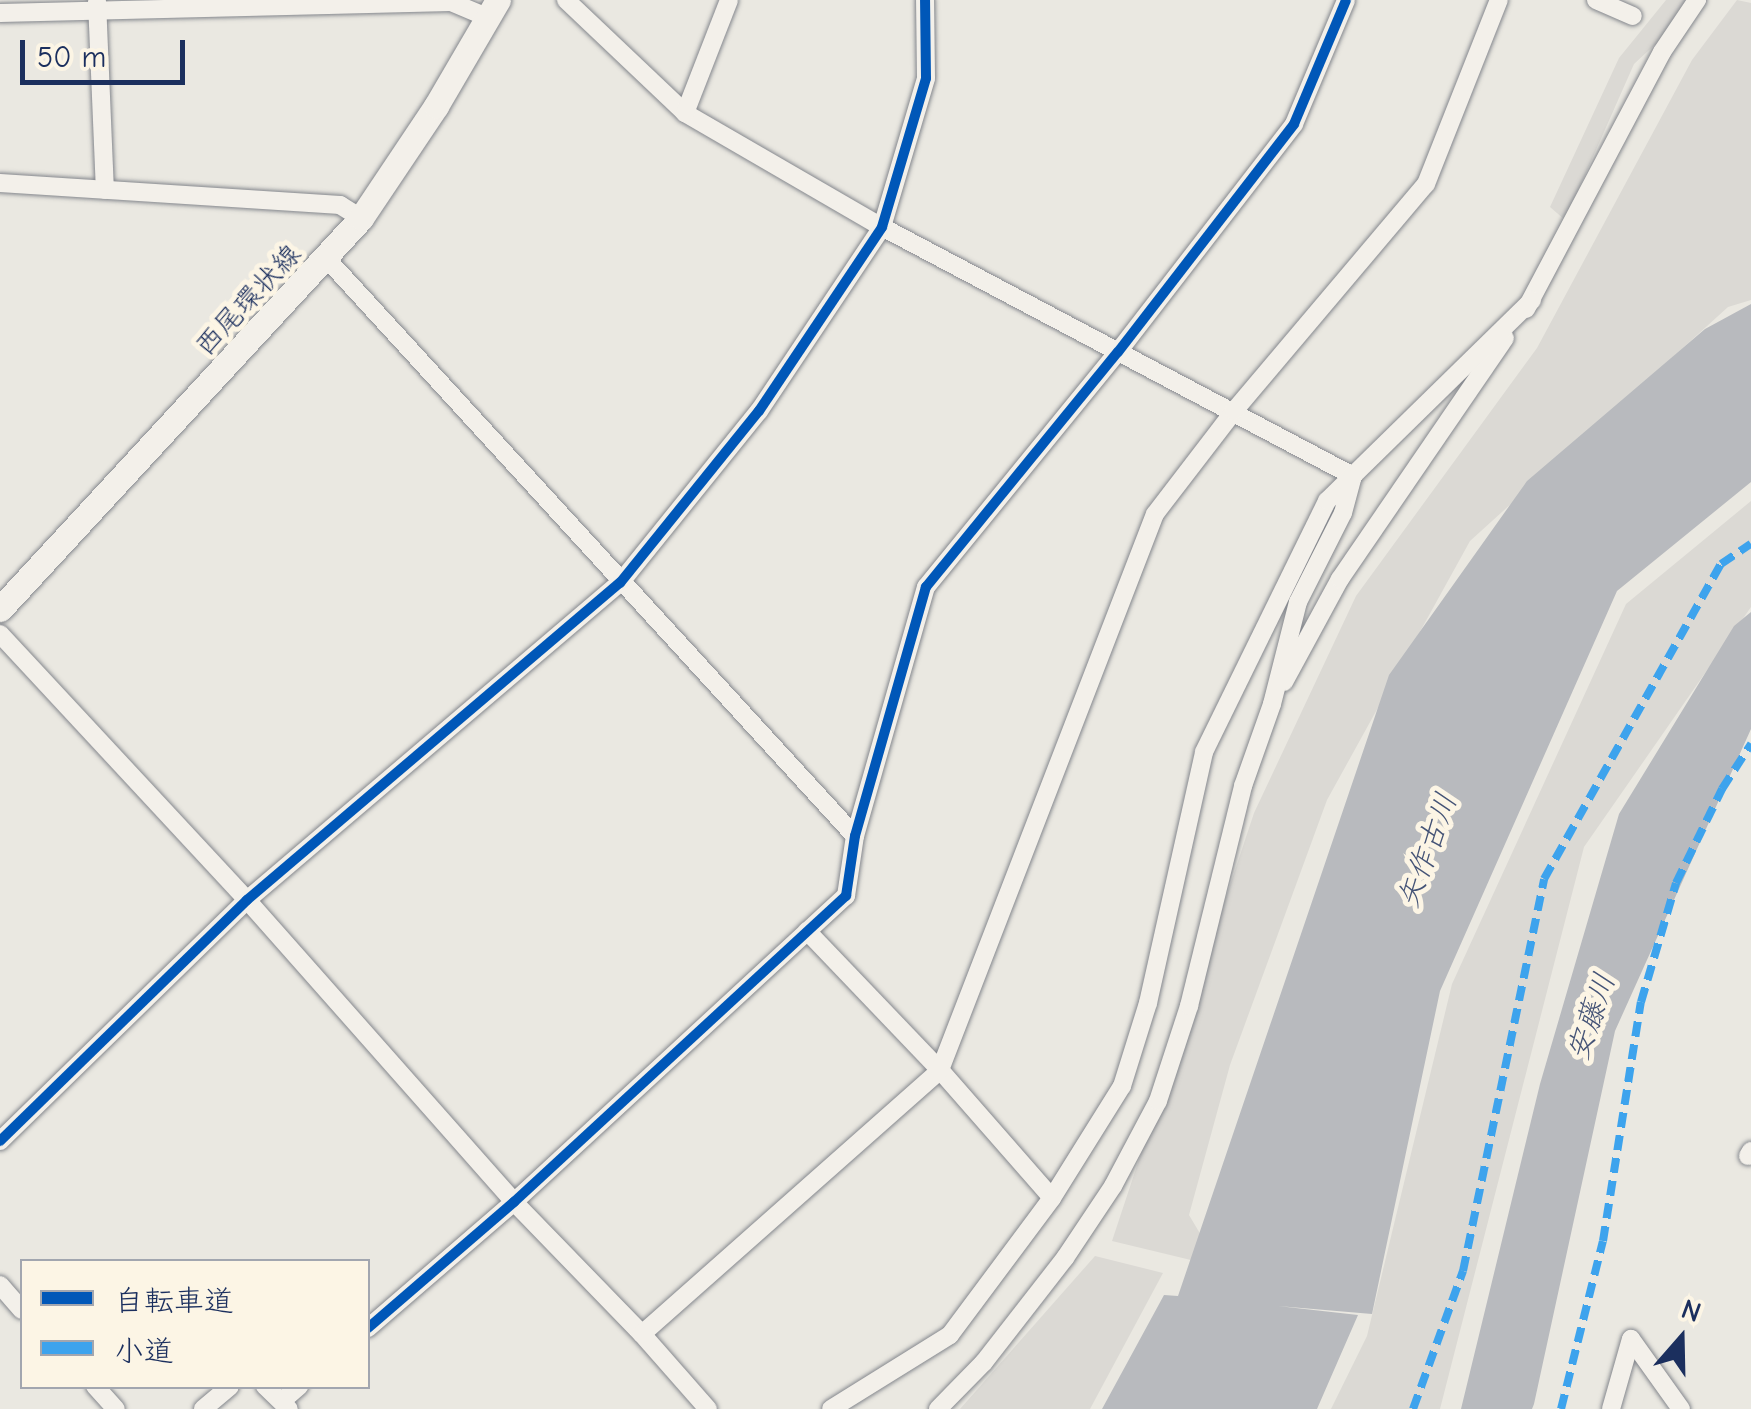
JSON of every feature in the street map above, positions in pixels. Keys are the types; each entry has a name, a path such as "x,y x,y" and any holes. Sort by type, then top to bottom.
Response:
{"main road":[{"name":"西尾環状線","path":"0,609 361,218 493,9"}],"street":[{"path":"566,0 685,113 882,227 1353,476"},
{"path":"685,113 729,0"},
{"path":"0,1141 247,900 620,583 759,411 882,227 926,78 925,0"},
{"path":"370,1326 514,1202 846,896 855,836 926,587 1118,352 1294,124 1346,0"},
{"path":"642,1334 940,1070 1155,514 1234,411 1426,184 1499,0"},
{"path":"1596,0 1632,16"},
{"path":"1272,704 1340,578 1532,300 1662,52 1697,0"},
{"path":"0,13 98,5 451,2 493,9"},
{"path":"98,5 106,190"},
{"path":"0,183 340,205 361,218"},
{"path":"327,258 855,836"},
{"path":"830,1409 950,1335 1052,1198 1122,1086 1148,1004 1204,752 1327,501 1532,300"},
{"path":"938,1409 984,1362 1064,1258 1113,1186 1158,1101 1189,1006 1243,786 1272,704 1298,602 1343,513 1353,476"},
{"path":"0,634 247,900 514,1202 642,1334 708,1409"},
{"path":"807,931 940,1070 1052,1198"},
{"path":"0,1285 20,1308"},
{"path":"1611,1409 1630,1340 1682,1409"},
{"path":"98,1389 116,1409"},
{"path":"203,1409 226,1389"}],"shaded area":[{"path":"1666,0 1703,0 1634,64 1565,220 1550,207 1619,58"},
{"path":"1737,0 1751,3 1751,300 1728,307 1470,541 1327,800 1230,1065 1189,1215 1220,1267 1112,1241 1254,813 1356,596 1537,348 1692,60"},
{"path":"1751,501 1751,607 1584,847 1440,1409 1331,1409 1367,1336 1452,984 1626,604"},
{"path":"1095,1256 1163,1273 1090,1409 960,1409"}],"water":[{"name":"矢作古川","path":"1751,304 1751,482 1617,591 1440,991 1372,1314 1278,1306 1358,1315 1317,1409 1102,1409 1164,1295 1178,1296 1389,675 1527,481 1705,329"},
{"name":"安藤川","path":"1751,612 1751,729 1615,1031 1534,1404 1532,1409 1461,1409 1540,1084 1619,814 1734,626"}],"marked path":[{"path":"1413,1409 1463,1271 1544,879 1721,564 1751,544"},
{"path":"1561,1409 1603,1241 1641,1002 1676,883 1722,789 1751,744"}],"cycle path":[{"path":"0,1141 247,900 620,583 759,411 882,227 926,78 925,0"},
{"path":"370,1326 514,1202 846,896 855,836 926,587 1118,352 1294,124 1346,0"}]}
